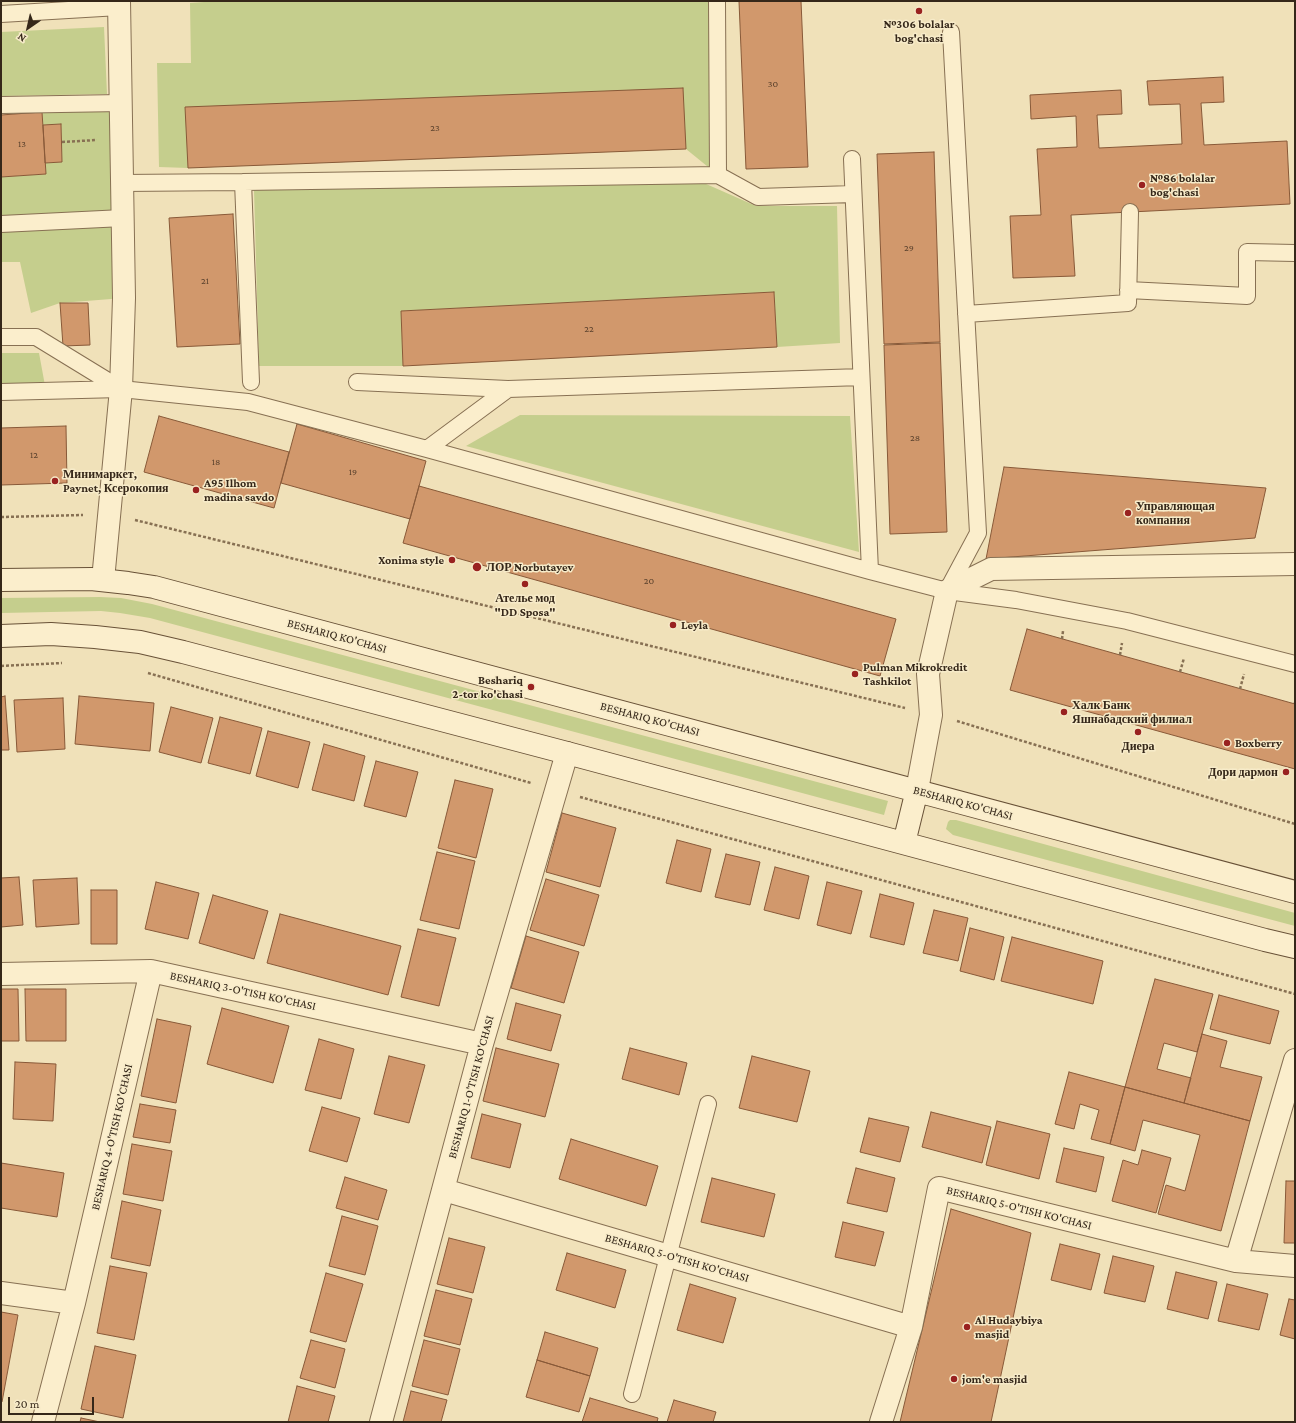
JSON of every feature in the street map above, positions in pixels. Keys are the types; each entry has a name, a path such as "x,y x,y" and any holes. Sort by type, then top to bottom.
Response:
{"street":[{"path":"103,580 108,514 121,389 124,298 119,4"},
{"path":"904,843 917,790 931,715 928,674 947,591 990,568 1295,564"},
{"name":"BESHARIQ KO'CHASI","path":"1,580 103,580 154,587 1295,892"},
{"path":"1,636 51,634 95,637 140,642 183,652 1295,947"},
{"name":"BESHARIQ 1-O'TISH KO'CHASI","path":"381,1422 482,1044 567,753"},
{"name":"BESHARIQ 3-O'TISH KO'CHASI","path":"1,974 151,971 482,1044"},
{"name":"BESHARIQ 4-O'TISH KO'CHASI","path":"43,1422 74,1303 151,971"},
{"path":"1236,1261 1295,1060"},
{"name":"BESHARIQ 5-O'TISH KO'CHASI","path":"880,1422 911,1327 938,1188 1236,1261 1295,1266"},
{"name":"BESHARIQ 5-O'TISH KO'CHASI","path":"444,1190 911,1327"},
{"path":"1,1293 74,1303"}],"lane":[{"path":"717,1 718,175"},
{"path":"1,14 119,4"},
{"path":"947,591 978,533 951,32"},
{"path":"1,106 121,103"},
{"path":"852,158 870,571"},
{"path":"121,184 718,175 758,197 853,194"},
{"path":"243,182 251,382"},
{"path":"966,314 1128,303 1130,212"},
{"path":"1,224 123,218"},
{"path":"1128,290 1247,296 1247,252 1295,252"},
{"path":"1,337 36,337 121,389"},
{"path":"357,382 508,389 861,377"},
{"path":"1,392 121,389 248,402 427,449 947,591 1016,600 1119,620 1190,636 1295,664"},
{"path":"427,449 508,389"},
{"path":"632,1394 708,1104"}],"path":[{"path":"62,142 121,139"},
{"path":"1,517 108,514 970,725 1295,824"},
{"path":"1,666 68,662"},
{"path":"144,671 555,790 1295,994"}],"green space":[{"path":"218,1 717,1 718,175 686,149 188,168 159,167 157,63 191,63 190,3"},
{"path":"104,27 107,94 1,96 1,32"},
{"path":"121,103 124,298 60,303 31,313 20,262 1,262 1,177 46,174 45,163 62,162 61,124 43,125 42,112"},
{"path":"688,176 756,206 837,206 840,343 777,347 774,292 401,311 403,366 259,366 254,190"},
{"path":"1,353 39,353 46,391 1,392"},
{"path":"520,415 850,416 859,552 466,446"},
{"path":"1,598 121,598 152,604 888,801 884,815 150,618 101,611 1,613"},
{"path":"950,820 956,820 1295,913 1295,926 953,835 946,829"}],"building":[{"path":"739,1 801,1 808,167 746,169"},
{"path":"1223,77 1224,102 1201,103 1204,145 1287,141 1290,204 1071,215 1075,276 1013,278 1010,216 1041,215 1037,149 1077,147 1076,116 1031,119 1030,95 1121,90 1122,114 1097,115 1099,148 1182,144 1180,104 1149,105 1147,81"},
{"path":"683,88 686,149 188,168 185,107"},
{"path":"42,112 46,174 1,177 1,115"},
{"path":"61,124 62,162 45,163 43,125"},
{"path":"934,152 940,342 884,344 877,154"},
{"path":"233,214 240,344 177,347 169,218"},
{"path":"774,292 777,347 403,366 401,311"},
{"path":"60,303 88,303 90,345 63,346"},
{"path":"940,343 947,532 890,534 884,345"},
{"path":"159,416 289,452 274,508 144,472"},
{"path":"297,424 426,461 410,519 281,483"},
{"path":"66,426 67,483 1,485 1,428"},
{"name":"Управляющая компания","path":"1004,467 1266,488 1255,538 986,559"},
{"path":"419,486 896,619 880,676 403,543"},
{"path":"1027,629 1295,704 1295,769 1010,690"},
{"path":"5,696 9,750 1,750 1,697"},
{"path":"79,696 154,703 150,751 75,744"},
{"path":"63,698 65,749 17,752 14,700"},
{"path":"171,707 213,718 201,763 159,752"},
{"path":"220,717 262,728 250,774 208,763"},
{"path":"268,731 310,742 298,788 256,776"},
{"path":"324,744 365,756 354,801 312,790"},
{"path":"376,761 418,772 406,817 364,806"},
{"path":"455,780 493,789 476,858 438,848"},
{"path":"562,813 616,828 600,887 546,872"},
{"path":"677,840 711,849 701,892 666,883"},
{"path":"437,852 475,861 459,929 420,920"},
{"path":"726,854 760,862 750,905 715,897"},
{"path":"775,867 809,876 799,919 764,910"},
{"path":"19,877 23,925 1,927 1,878"},
{"path":"77,878 79,924 36,927 33,880"},
{"path":"546,879 599,895 584,946 530,930"},
{"path":"156,882 199,893 188,939 145,929"},
{"path":"827,882 862,891 851,934 817,925"},
{"path":"91,890 117,890 117,944 91,944"},
{"path":"880,894 914,903 904,945 870,937"},
{"path":"213,895 268,911 254,959 199,943"},
{"path":"934,910 968,918 958,961 923,953"},
{"path":"280,914 401,946 388,995 267,963"},
{"path":"970,928 1004,937 994,980 960,971"},
{"path":"418,929 456,938 439,1006 401,997"},
{"path":"526,936 579,952 564,1003 511,988"},
{"path":"1012,937 1103,961 1093,1004 1001,981"},
{"path":"1155,979 1213,994 1197,1052 1164,1043 1157,1069 1191,1078 1184,1103 1125,1087"},
{"path":"1,989 18,989 19,1041 1,1041"},
{"path":"25,989 66,989 66,1041 26,1041"},
{"path":"1219,995 1279,1011 1270,1044 1210,1029"},
{"path":"516,1003 561,1015 551,1051 507,1039"},
{"path":"222,1008 289,1026 273,1083 207,1064"},
{"path":"157,1019 191,1026 176,1103 141,1096"},
{"path":"1202,1034 1227,1041 1220,1067 1262,1077 1250,1121 1184,1103"},
{"path":"319,1039 354,1049 341,1099 305,1090"},
{"path":"496,1048 559,1064 545,1117 483,1101"},
{"path":"630,1048 687,1063 679,1095 622,1079"},
{"path":"389,1056 425,1065 409,1123 374,1114"},
{"path":"752,1056 810,1071 797,1122 739,1108"},
{"path":"15,1062 56,1064 53,1121 13,1119"},
{"path":"1069,1072 1125,1087 1110,1144 1091,1139 1099,1110 1080,1104 1074,1129 1055,1124"},
{"path":"1125,1087 1250,1121 1221,1231 1158,1214 1166,1185 1185,1191 1200,1135 1143,1120 1135,1151 1110,1144"},
{"path":"140,1104 176,1110 170,1143 133,1137"},
{"path":"322,1107 360,1118 347,1162 309,1151"},
{"path":"931,1112 991,1127 982,1163 922,1147"},
{"path":"482,1114 521,1124 510,1168 471,1158"},
{"path":"869,1118 909,1127 900,1162 860,1152"},
{"path":"997,1121 1050,1134 1039,1179 986,1165"},
{"path":"571,1139 658,1166 646,1206 559,1179"},
{"path":"132,1144 172,1151 163,1201 123,1194"},
{"path":"1064,1148 1104,1157 1096,1192 1056,1182"},
{"path":"1142,1150 1171,1158 1156,1213 1112,1201 1123,1160 1138,1165"},
{"path":"1,1163 64,1173 57,1217 1,1208"},
{"path":"856,1168 895,1178 887,1212 847,1203"},
{"path":"345,1177 387,1190 378,1220 336,1208"},
{"path":"712,1178 775,1194 764,1237 701,1222"},
{"path":"1286,1181 1295,1181 1295,1243 1284,1243"},
{"path":"122,1201 161,1210 150,1266 111,1258"},
{"name":"Al Hudaybiya masjid","path":"951,1209 1031,1233 991,1422 900,1422"},
{"path":"342,1216 378,1226 365,1275 329,1266"},
{"path":"843,1222 884,1232 875,1266 835,1257"},
{"path":"449,1238 485,1247 473,1293 437,1284"},
{"path":"1060,1244 1100,1254 1091,1290 1051,1280"},
{"path":"567,1253 626,1270 615,1308 556,1290"},
{"path":"1113,1256 1154,1266 1145,1302 1104,1293"},
{"path":"110,1266 147,1273 134,1340 97,1333"},
{"path":"1176,1272 1217,1282 1208,1319 1167,1309"},
{"path":"326,1273 363,1284 346,1342 310,1332"},
{"path":"690,1284 736,1298 723,1343 677,1330"},
{"path":"1227,1284 1268,1294 1259,1330 1218,1321"},
{"path":"436,1290 472,1299 460,1345 424,1336"},
{"path":"1289,1299 1295,1300 1295,1339 1280,1335"},
{"path":"1,1312 18,1315 2,1402 1,1401"},
{"path":"545,1332 598,1348 590,1376 537,1360"},
{"path":"311,1340 345,1349 335,1388 300,1378"},
{"path":"424,1340 460,1349 448,1395 412,1386"},
{"path":"95,1346 136,1355 123,1418 81,1409"},
{"path":"537,1360 590,1376 579,1412 526,1397"},
{"path":"297,1386 335,1396 328,1422 288,1422"},
{"path":"411,1391 447,1400 441,1422 403,1422"},
{"path":"590,1398 658,1418 657,1422 582,1422"},
{"path":"674,1400 716,1412 713,1422 667,1422"},
{"path":"81,1418 100,1422 80,1422"}],"place":[{"name":"№306 bolalar bog'chasi","path":"919,11"},
{"name":"№86 bolalar bog'chasi","path":"1142,185"},
{"name":"Минимаркет, Paynet, Ксерокопия","path":"55,481"},
{"name":"A95 Ilhom madina savdo","path":"196,490"},
{"name":"Управляющая компания","path":"1128,513"},
{"name":"Xonima style","path":"452,560"},
{"name":"ЛОР Norbutayev","path":"477,567"},
{"name":"Ателье мод \"DD Sposa\"","path":"525,584"},
{"name":"Leyla","path":"673,625"},
{"name":"Pulman Mikrokredit Tashkilot","path":"855,674"},
{"name":"Beshariq 2-tor ko'chasi","path":"531,687"},
{"name":"Халк Банк Яшнабадский филиал","path":"1064,712"},
{"name":"Диера","path":"1138,732"},
{"name":"Boxberry","path":"1227,743"},
{"name":"Дори дармон","path":"1286,772"},
{"name":"Al Hudaybiya masjid","path":"967,1327"},
{"name":"jom'e masjid","path":"954,1379"}]}
